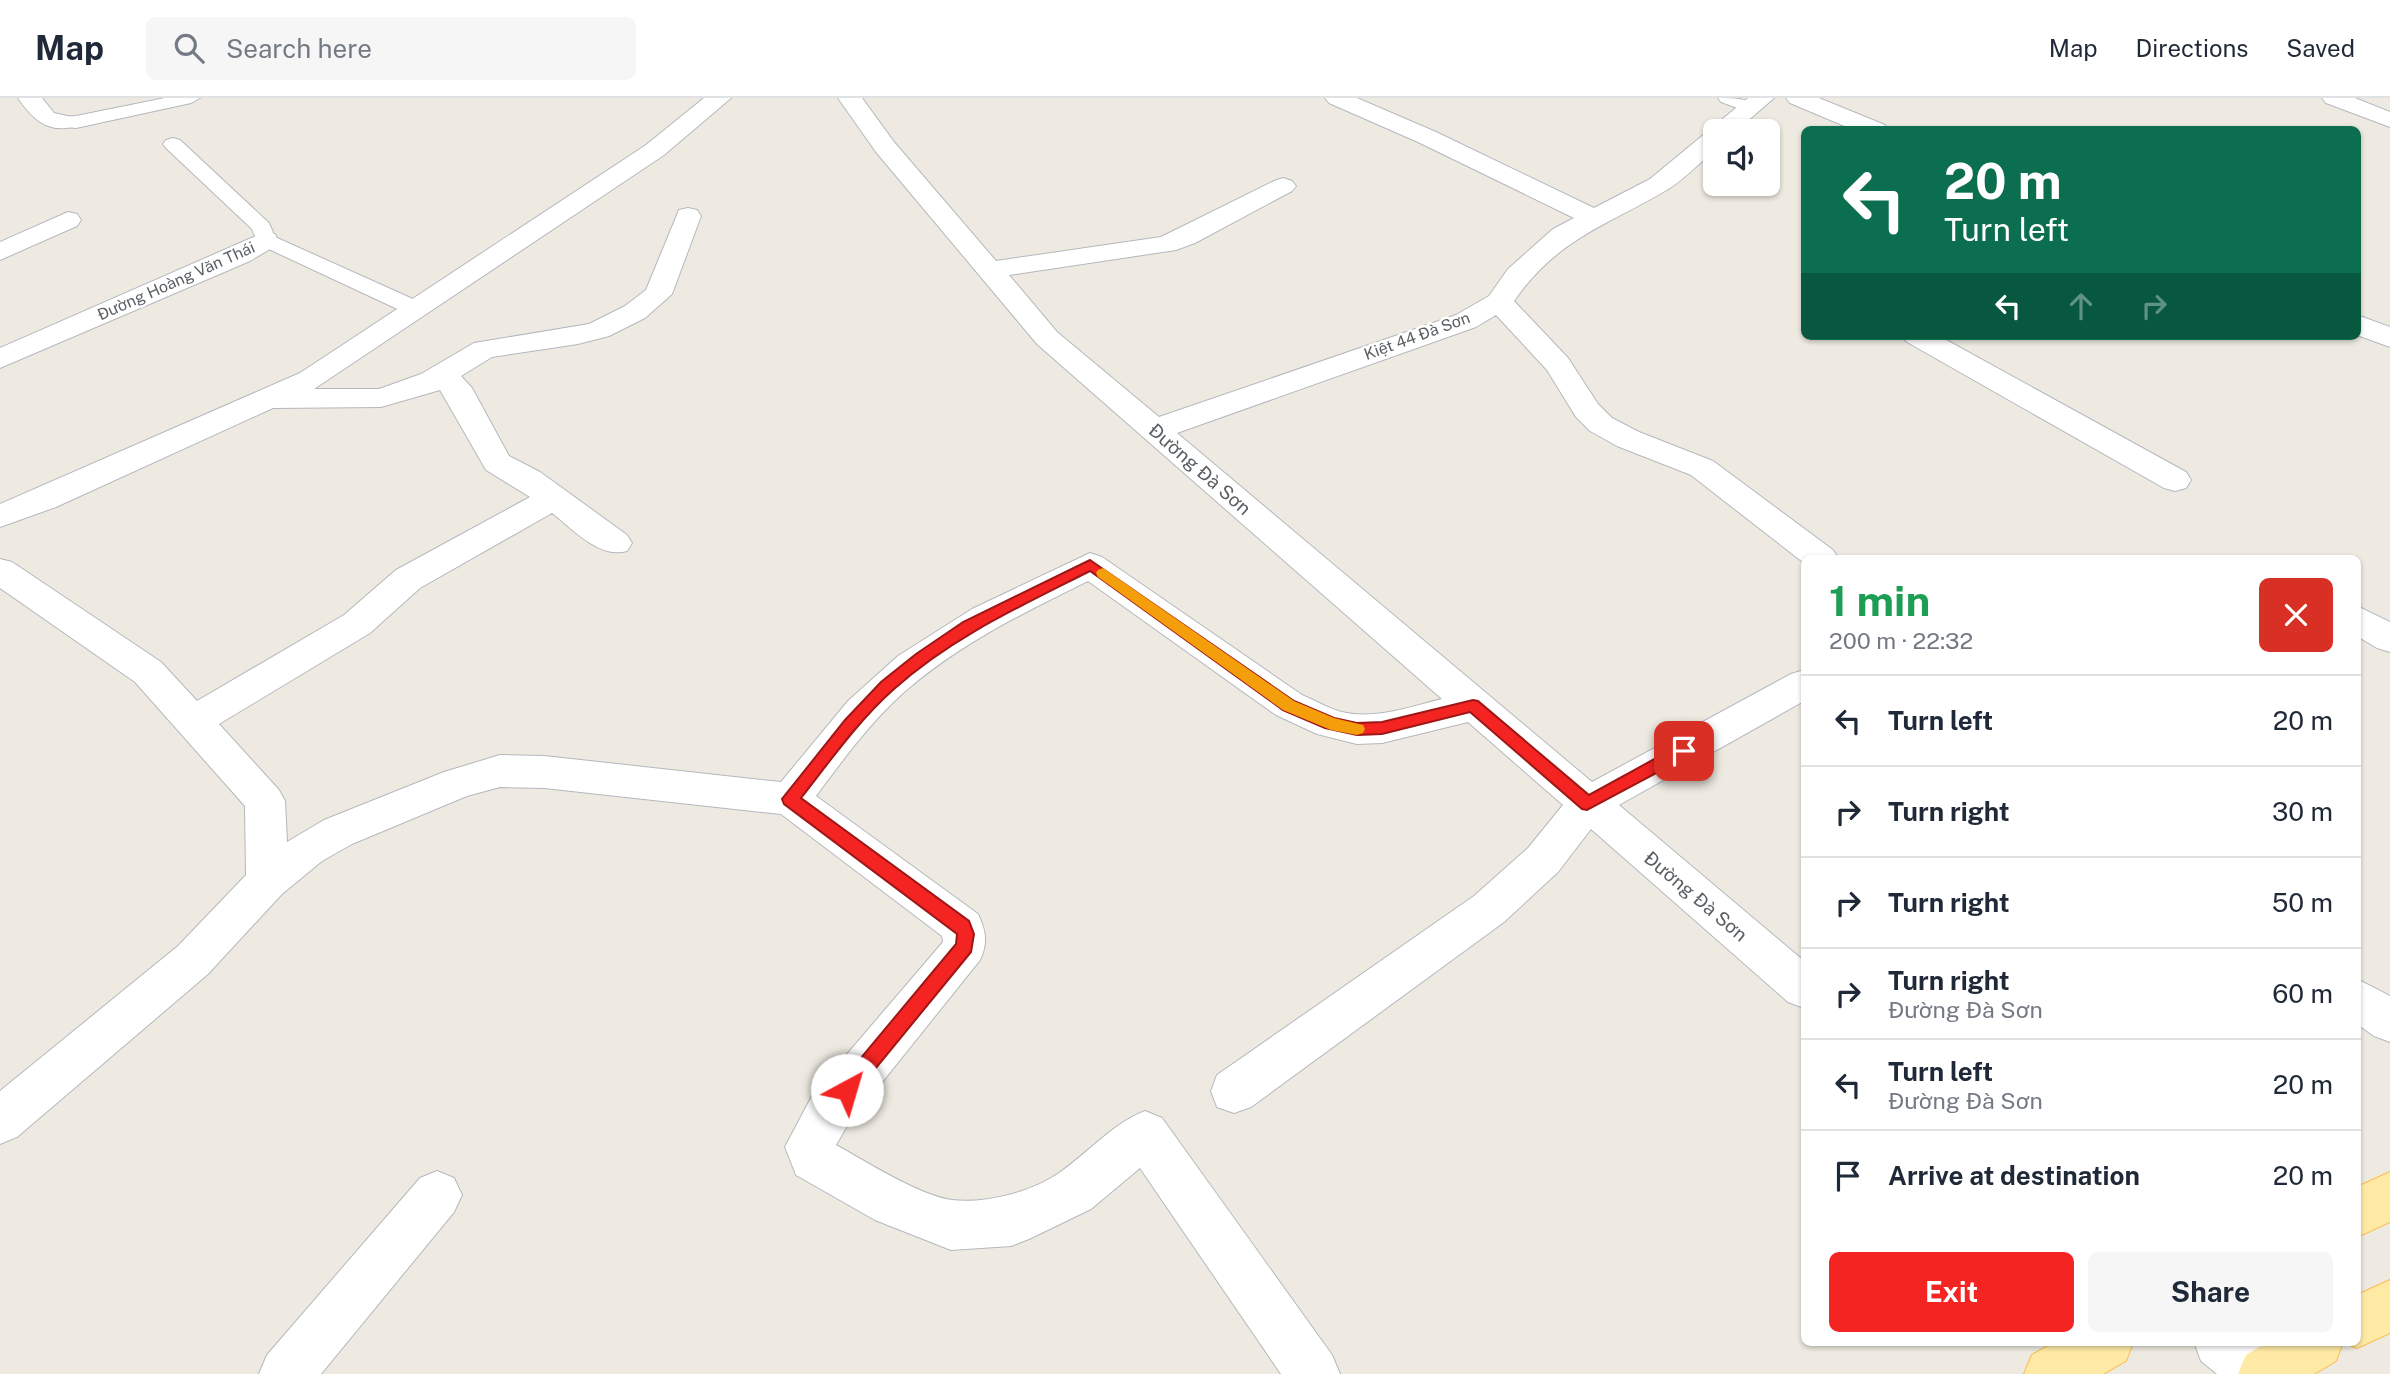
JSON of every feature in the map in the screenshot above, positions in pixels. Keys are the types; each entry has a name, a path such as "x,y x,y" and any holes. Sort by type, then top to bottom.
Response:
{"main road":[{"path":"2361,1210 2390,1197"},
{"path":"2361,1320 2390,1306"},
{"path":"2051,1374 2100,1346"},
{"path":"2265,1374 2310,1346"}],"street":[{"path":"30,98 46,118 62,122"},
{"path":"0,516 311,379 655,150 719,98"},
{"name":"Đường Đà Sơn","path":"850,98 885,148 1047,338 1801,985"},
{"path":"1337,98 1427,137 1594,218"},
{"path":"1798,98 1866,126"},
{"path":"2334,98 2390,120"},
{"path":"1736,119 1757,102"},
{"name":"Kiệt 44 Đà Sơn","path":"1154,430 1466,321 1499,302 1518,275 1562,235 1659,184 1703,147"},
{"path":"989,270 1166,244 1186,237 1283,186"},
{"path":"266,399 381,398 432,381 484,349 568,338 599,330 635,312 658,294 688,216"},
{"path":"0,252 68,220"},
{"name":"Đường Hoàng Văn Thái","path":"0,359 240,255 265,240"},
{"path":"1499,302 1548,351 1575,387 1590,414 1614,432 1682,457 1702,468 1817,555"},
{"path":"2361,326 2390,338"},
{"path":"1924,340 2175,480"},
{"path":"432,381 447,380 457,388 497,463 529,480 614,543"},
{"path":"192,722 357,624 408,579 553,498"},
{"path":"790,799 851,724 887,686 921,657 969,626 1090,565 1289,705 1331,724 1357,729 1382,728 1473,706"},
{"path":"0,571 148,672 265,801 267,881"},
{"path":"2361,621 2390,639"},
{"path":"1234,1091 1489,909 1543,860 1587,804 1801,686"},
{"path":"0,1121 193,960 267,881 307,849 338,832 458,783 500,771 544,772 790,799 953,919 963,927 965,934 965,947 830,1110 809,1147 813,1158 892,1203 951,1225 1011,1221 1074,1192 1144,1134 1313,1374"},
{"path":"2361,1002 2390,1021"},
{"path":"286,1374 437,1195"},
{"path":"2225,1346 2257,1374"}],"lane":[{"path":"62,122 76,122 191,98"},
{"path":"1727,98 1757,102"},
{"name":"Đường Hoàng Văn Thái","path":"173,144 262,227 265,240"},
{"path":"265,240 416,309"}],"slow traffic":[{"path":"1103,573 1289,705 1331,724 1357,729"}],"route":[{"path":"847,1090 965,947 965,934 963,927 790,799 851,724 887,686 921,657 969,626 1090,565 1289,705 1331,724 1357,729 1382,728 1473,706 1587,804 1684,751"}]}
